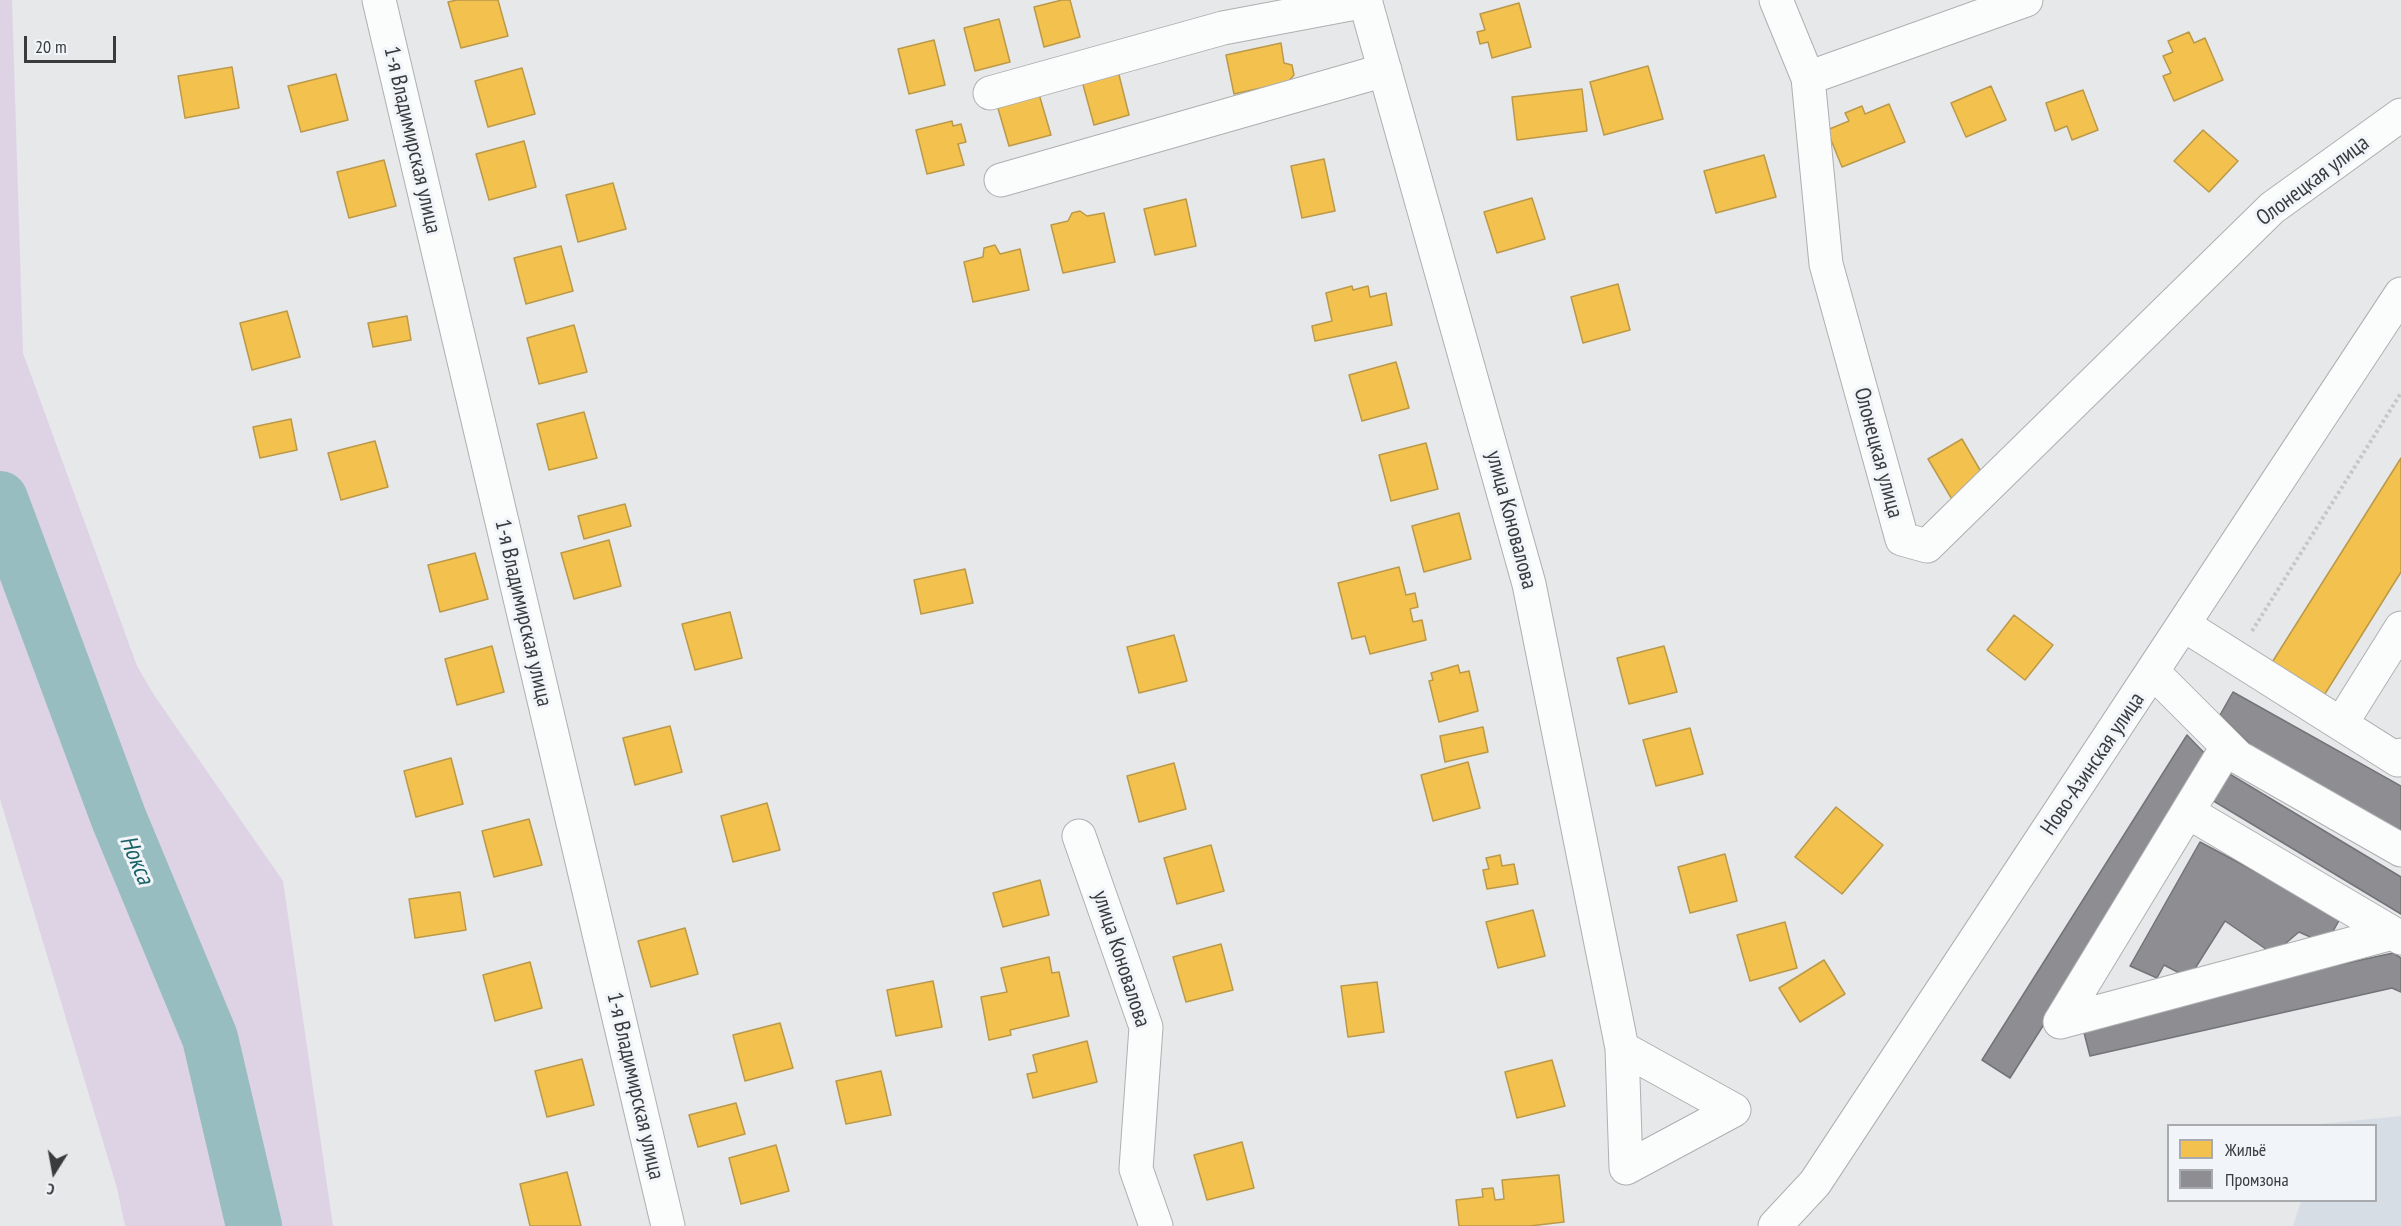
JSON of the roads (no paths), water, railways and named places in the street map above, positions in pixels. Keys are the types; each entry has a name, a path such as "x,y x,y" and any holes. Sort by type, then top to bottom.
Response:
{"street":[{"name":"1-я Владимирская улица","path":"379,0 668,1226"},
{"path":"1776,0 1808,78 2026,0"},
{"path":"990,93 1223,28 1366,1"},
{"name":"улица Коновалова","path":"1366,1 1529,584 1622,1048"},
{"path":"1001,180 1385,70"},
{"name":"Олонецкая улица","path":"1808,78 1826,264 1902,539 1927,546 2272,208 2401,115"},
{"name":"Ново-Азинская улица","path":"1775,1226 1815,1183 2184,625 2396,314"},
{"path":"2184,625 2398,760 2401,755"},
{"path":"2341,724 2401,628"},
{"path":"2153,672 2238,757 2401,850"},
{"path":"2227,747 2060,1022 2396,935"},
{"path":"2188,812 2396,935"},
{"name":"улица Коновалова","path":"1079,836 1146,1027 1136,1169 1156,1226"}],"waterway":[{"name":"Нокса","path":"0,499 119,819 210,1038 254,1226"}]}
